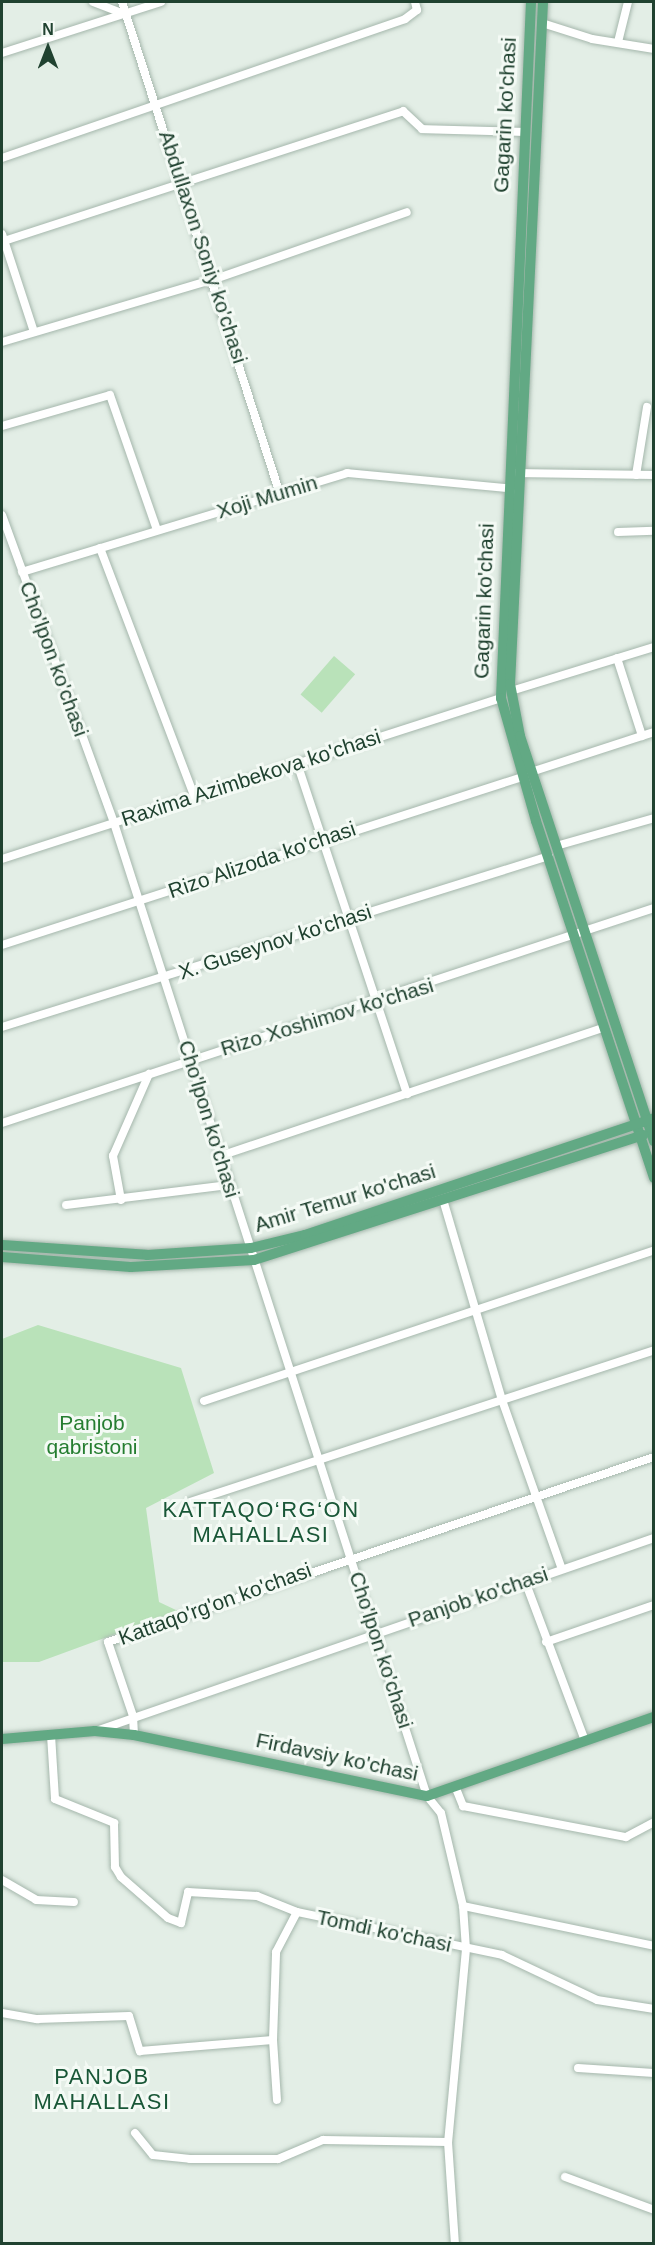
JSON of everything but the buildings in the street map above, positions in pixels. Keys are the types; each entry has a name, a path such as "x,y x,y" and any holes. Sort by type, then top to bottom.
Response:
{"main road":[{"name":"Gagarin ko'chasi","path":"531,2 522,132 501,698 527,775 549,856 650,1119 652,1135"},
{"name":"Gagarin ko'chasi","path":"543,2 511,691 527,775 556,846 603,1028 638,1137 654,1178"},
{"name":"Amir Temur ko'chasi","path":"2,1245 147,1255 251,1248 305,1235 650,1119"},
{"name":"Amir Temur ko'chasi","path":"2,1257 142,1267 254,1260 444,1203 638,1137 652,1135"},
{"name":"Firdavsiy ko'chasi","path":"2,1739 95,1731 134,1735 427,1796 654,1717"}],"street":[{"path":"93,2 125,14"},
{"name":"Abdullaxon Soniy ko'chasi","path":"122,2 158,103 180,185 215,279 280,494"},
{"path":"2,53 162,2"},
{"path":"2,158 405,19 417,10 415,2"},
{"path":"618,42 628,2"},
{"path":"542,23 654,49"},
{"path":"34,332 3,238 180,185 403,111 422,129 522,132"},
{"path":"2,342 215,279 407,212"},
{"path":"2,426 110,395 157,530"},
{"path":"636,475 647,408"},
{"path":"508,472 654,475"},
{"name":"Xoji Mumin","path":"22,572 347,473 519,489"},
{"name":"Cho'lpon ko'chasi","path":"2,515 114,823 166,977 223,1155 229,1185 376,1631 427,1796 441,1813 463,1906 466,1949 448,2142 455,2244"},
{"path":"618,532 654,531"},
{"path":"100,548 195,798"},
{"path":"511,691 654,647"},
{"path":"617,658 642,736"},
{"name":"Raxima Azimbekova ko'chasi","path":"2,859 501,698"},
{"name":"Rizo Alizoda ko'chasi","path":"2,945 139,902 320,839 527,775 654,732"},
{"path":"297,763 347,921 377,1002 407,1094"},
{"path":"556,846 654,818"},
{"name":"X. Guseynov ko'chasi","path":"2,1028 549,856"},
{"name":"Rizo Xoshimov ko'chasi","path":"2,1123 579,936 654,908"},
{"path":"223,1155 603,1028"},
{"path":"121,1200 113,1156 149,1074"},
{"path":"66,1205 229,1185"},
{"path":"444,1203 502,1400 561,1569"},
{"path":"204,1401 654,1250"},
{"path":"190,1502 654,1350"},
{"name":"Kattaqo'rg'on ko'chasi","path":"134,1735 133,1716 108,1642 350,1556 654,1457"},
{"name":"Panjob ko'chasi","path":"95,1731 376,1631 654,1538"},
{"path":"525,1581 585,1741"},
{"path":"546,1642 654,1605"},
{"path":"51,1735 55,1799 114,1823 115,1867 121,1877 168,1918 181,1923 188,1892 257,1896 297,1912"},
{"path":"455,1786 463,1806 626,1837 654,1822"},
{"path":"2,1880 36,1900 74,1902"},
{"path":"463,1906 654,1946"},
{"name":"Tomdi ko'chasi","path":"277,2100 273,2040 276,1952 297,1912 466,1949 543,1970 613,2006 654,2009"},
{"path":"2,2013 36,2019 129,2016 140,2051 273,2040"},
{"path":"578,2068 654,2073"},
{"path":"135,2133 153,2155 190,2160 278,2158 299,2154 323,2140 448,2142"},
{"path":"565,2177 654,2210"}],"green space":[{"path":"334,656 355,674 322,713 301,694"},
{"name":"Panjob qabristoni","path":"38,1325 181,1368 214,1473 146,1508 159,1602 178,1611 39,1662 2,1662 2,1339"}],"district":[{"name":"KATTAQO‘RG‘ON MAHALLASI","path":"261,1522"},
{"name":"PANJOB MAHALLASI","path":"102,2088"}]}
